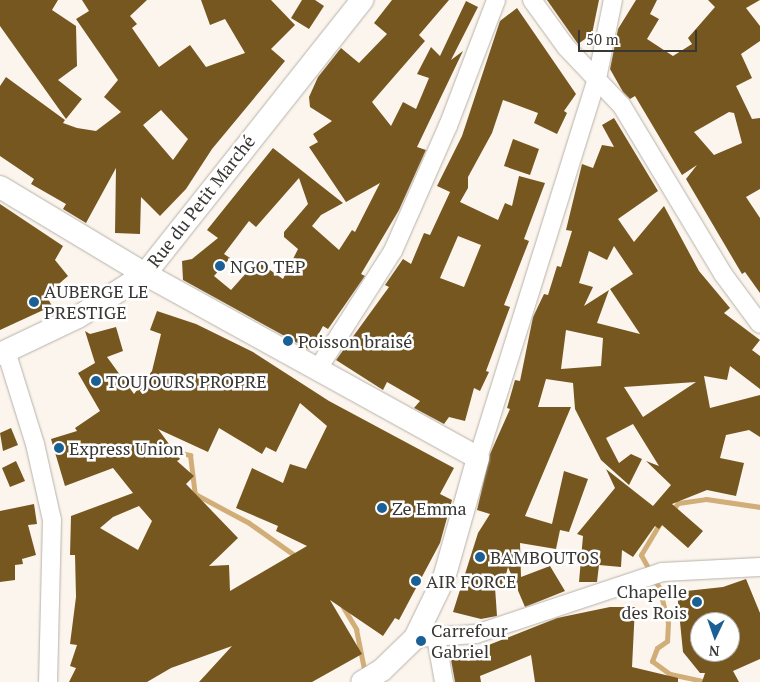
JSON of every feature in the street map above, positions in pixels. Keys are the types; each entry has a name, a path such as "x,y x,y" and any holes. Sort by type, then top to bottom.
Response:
{"street":[{"name":"Rue du Petit Marché","path":"3,352 78,317 145,274 362,0"},
{"path":"319,367 393,251 448,126 496,0"},
{"path":"532,0 566,47 622,106 723,274 760,324"},
{"path":"444,682 426,638 478,458 597,79 613,0"},
{"path":"0,188 145,274 319,367 478,458"},
{"path":"3,352 35,444 52,520 48,682"},
{"path":"362,682 426,638 476,634 655,575 760,567"}],"building":[{"path":"0,0 58,0 52,10 76,26 77,66 58,80 82,99 66,119 0,26"},
{"path":"82,0 147,0 130,16 137,24 132,28 159,67 190,45 206,67 245,53 225,19 210,25 201,0 271,0 295,25 271,49 285,61 212,149 186,189 160,216 141,197 140,234 115,233 116,168 86,223 63,209 66,204 31,184 34,179 0,156 0,86 6,77 65,120 63,123 77,128 96,131 121,112 104,97 118,80 76,19 89,11","holes":["161,110 188,139 173,160 143,125"]},
{"path":"302,0 315,0 324,6 309,29 291,18"},
{"path":"392,0 449,0 419,35 425,41 372,102 391,126 403,102 416,109 429,78 417,74 431,47 440,56 466,1 478,7 451,60 463,51 417,147 426,150 399,210 361,274 365,276 328,329 323,326 310,350 183,280 182,261 192,259 218,238 207,230 273,148 343,203 321,215 312,226 339,250 352,230 355,232 380,183 346,202 309,147 318,142 313,134 332,121 310,107 309,97 318,77 341,48 359,63 387,34 374,23","holes":["299,178 308,204 284,232 284,237 298,249 283,279 257,261 231,290 214,276 230,258 224,254 249,221 256,227"]},
{"path":"547,0 599,0 592,34 578,44"},
{"path":"636,0 657,0 650,14 659,19 647,39 673,56 692,44 688,38 715,7 708,0 760,0 746,8 760,26 760,41 741,54 752,78 736,86 752,119 760,118 760,189 746,197 760,218 760,293 745,272 742,274 686,179 697,165 682,175 635,96 630,99 623,92 610,69 618,29","holes":["729,112 734,113 742,143 714,155 694,132"]},
{"path":"517,8 576,94 564,111 567,113 557,134 534,123 538,113 503,100 492,133 468,177 468,188 460,202 498,220 505,203 512,206 519,176 545,183 524,239 529,241 504,305 510,307 486,371 489,372 480,391 474,388 465,421 449,417 444,424 414,408 420,401 387,382 383,390 336,360 389,287 385,285 403,259 411,264 424,233 430,235 450,192 437,186 462,136 500,21","holes":["458,236 481,245 464,287 440,278"]},
{"path":"614,118 658,191 618,219 634,242 664,206 699,271 730,308 724,313 760,340 752,350 760,356 760,389 730,366 727,380 704,376 710,408 760,395 760,437 749,430 726,435 720,458 744,463 736,496 707,490 672,504 703,531 688,548 662,525 659,529 655,526 633,557 622,550 621,567 599,565 597,582 579,582 583,536 577,534 615,488 606,469 653,506 671,485 646,461 659,466 633,424 606,438 619,463 631,454 642,459 629,485 601,460 575,409 573,383 546,379 538,407 571,407 525,516 552,524 564,471 588,479 569,532 560,530 556,549 520,543 521,577 550,566 565,591 525,607 508,567 502,589 495,587 497,616 481,619 453,612 478,533 490,514 477,510 490,454 510,409 507,408 515,380 520,381 533,317 544,294 548,295 557,266 561,267 572,231 566,230 582,164 593,168 602,145 614,147 602,125","holes":["614,246 633,274 610,289 640,334 597,323 609,290 584,306 593,287 579,283 589,251 607,260","566,330 603,338 601,366 561,369","696,382 643,417 624,387"]},
{"path":"513,139 539,149 530,175 504,166"},
{"path":"0,204 63,246 55,260 68,276 46,295 52,306 0,330"},
{"path":"157,311 196,324 253,352 329,401 454,468 440,494 452,500 440,543 399,620 395,618 383,636 330,600 362,654 312,682 199,682 232,646 171,668 147,682 69,682 76,668 70,666 77,645 70,644 76,597 75,555 70,555 71,516 133,493 113,468 65,486 51,439 77,431 75,428 100,411 78,373 95,363 85,331 90,334 116,327 123,351 107,357 134,394 152,371 161,334 150,330","holes":["300,403 327,426 306,469 290,464 283,483 252,468 236,508 278,526 276,531 307,546 230,591 229,565 209,566 238,538 186,484 194,476 177,461 180,459 158,429 208,452 219,428 262,454 266,447 276,452","139,506 152,521 138,550 100,528 113,517"]},
{"path":"11,428 18,445 3,451 0,433"},
{"path":"16,461 25,481 10,487 2,468"},
{"path":"34,504 37,524 28,525 36,555 22,559 23,564 15,565 15,580 0,582 0,511"},
{"path":"746,579 760,613 760,659 733,671 739,682 702,682 705,673 700,673 691,662 740,662 740,612 690,612 690,661 683,652 677,592 723,587"},
{"path":"610,607 635,607 632,667 678,678 678,682 535,682 531,655 480,676 481,682 455,682 451,660 557,618"}],"waterway":[{"path":"168,450 190,455 195,494 249,523 297,557"},
{"path":"671,512 678,503 706,499 760,507"},
{"path":"660,523 641,555 659,587 668,623 667,641 657,648 652,661 670,674 708,682"},
{"path":"343,607 356,629 365,674"}],"place":[{"name":"NGO TEP","path":"220,266"},
{"name":"AUBERGE LE PRESTIGE","path":"34,302"},
{"name":"Poisson braisé","path":"288,341"},
{"name":"TOUJOURS PROPRE","path":"96,381"},
{"name":"Express Union","path":"59,448"},
{"name":"Ze Emma","path":"382,508"},
{"name":"BAMBOUTOS","path":"480,557"},
{"name":"AIR FORCE","path":"416,581"},
{"name":"Chapelle des Rois","path":"697,602"},
{"name":"Carrefour Gabriel","path":"421,641"}]}
